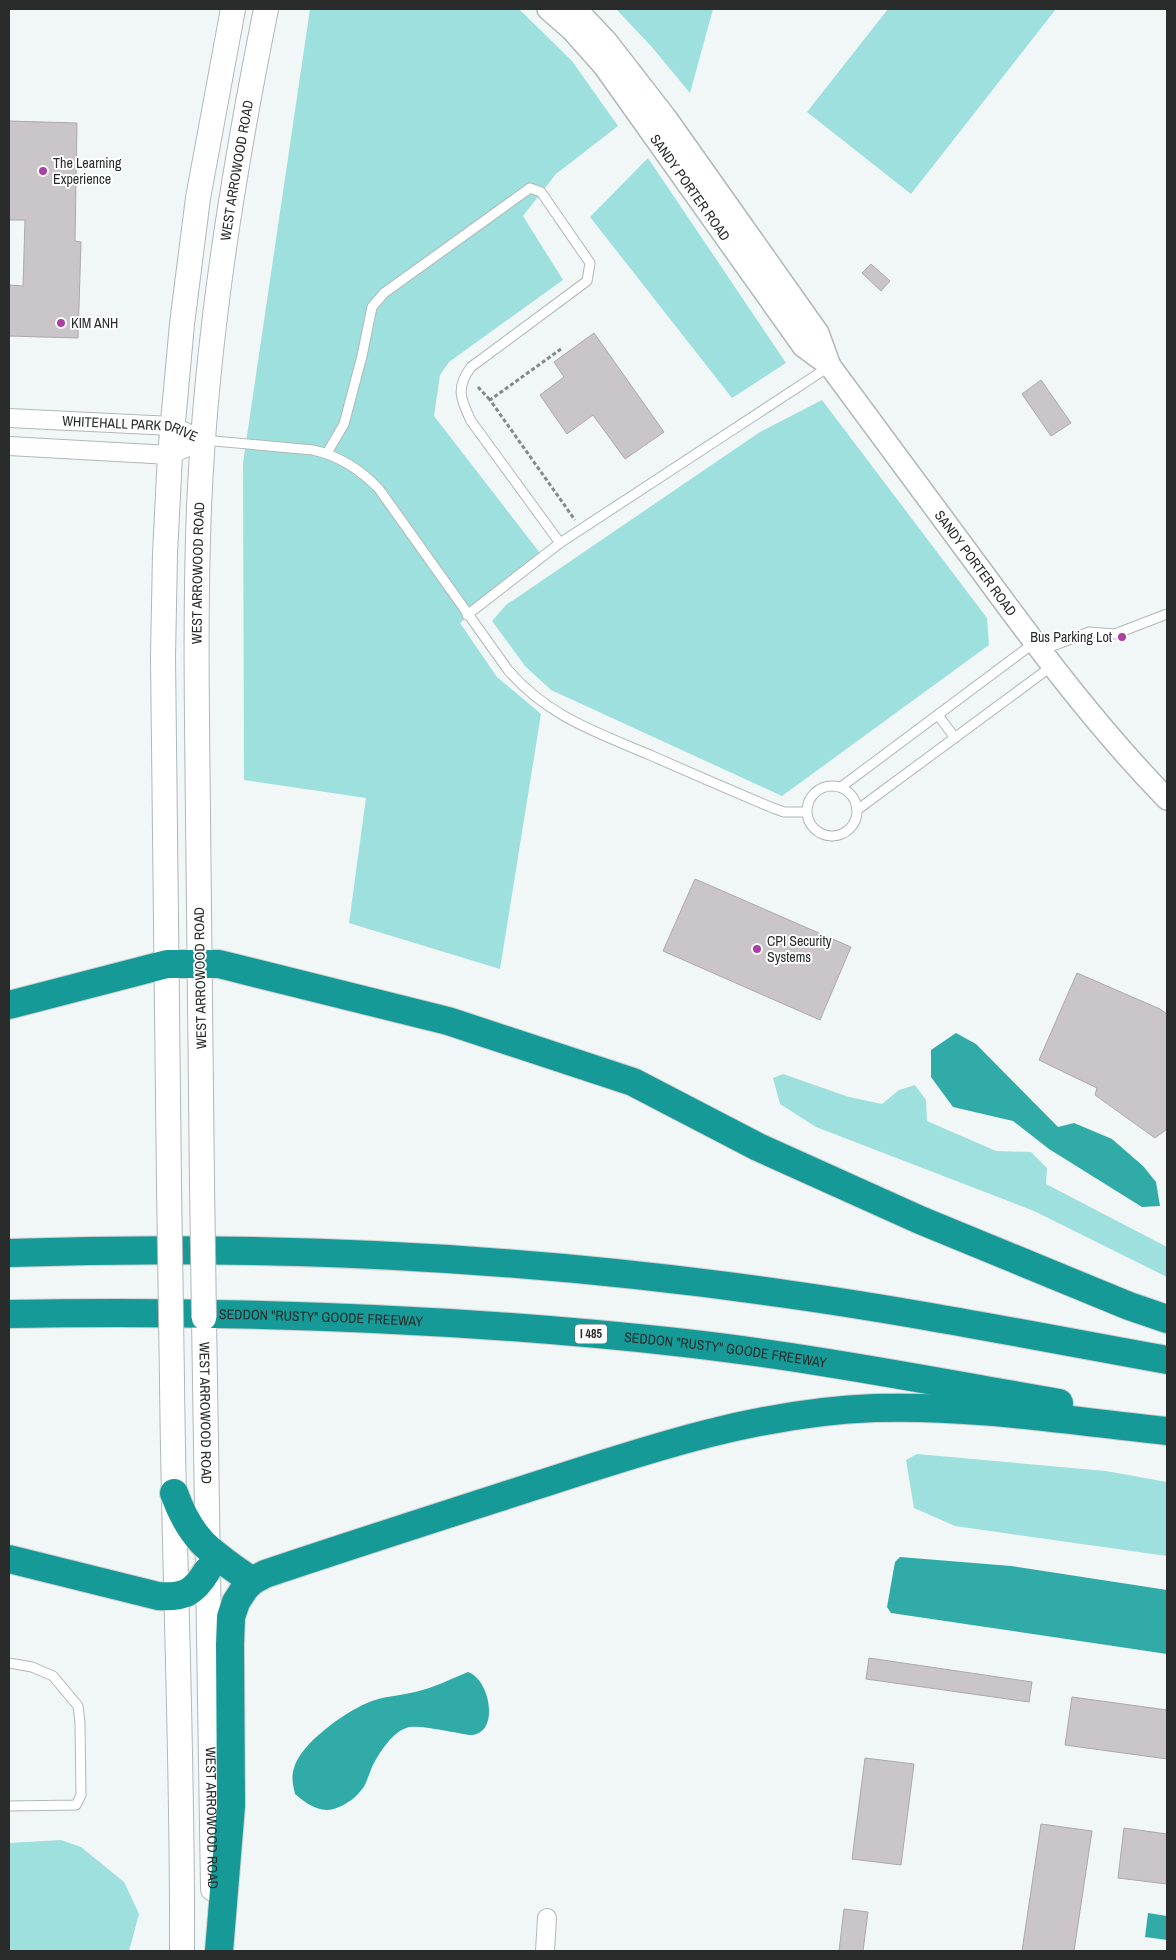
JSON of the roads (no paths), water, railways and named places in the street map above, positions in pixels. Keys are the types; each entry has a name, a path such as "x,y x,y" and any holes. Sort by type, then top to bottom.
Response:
{"highway":[{"path":"9,1005 167,964 199,963 220,964 448,1021 633,1082 758,1147 920,1220 1129,1306 1167,1319"},
{"path":"9,1253 152,1250 272,1251 482,1261 563,1268 787,1294 983,1326 1167,1360"},
{"name":"SEDDON \"RUSTY\" GOODE FREEWAY","path":"9,1314 112,1312 364,1318 455,1323 669,1342 925,1380 1167,1424"},
{"path":"219,1951 231,1806 231,1617 236,1602 252,1581 265,1574 369,1539 663,1445 731,1427 797,1416 875,1408 938,1409 998,1413 1167,1431"},
{"path":"174,1493 185,1521 207,1559 252,1581"},
{"path":"9,1559 158,1596 176,1597 196,1587 207,1559"}],"main road":[{"path":"182,1951 182,1847 172,1381 163,656 165,554 172,426 182,324 198,198 233,9"},
{"name":"WEST ARROWOOD ROAD","path":"214,1951 199,963 196,652 199,508 204,440 224,250 237,163 266,9"},
{"path":"182,1847 194,1866 198,1951"}],"street":[{"name":"SANDY PORTER ROAD","path":"548,9 572,30 604,66 802,346 830,366"},
{"name":"SANDY PORTER ROAD","path":"576,9 618,56 666,118 818,334 830,366 1042,653 1129,760 1167,799"},
{"name":"WHITEHALL PARK DRIVE","path":"9,418 172,426 204,440"},
{"name":"WHITEHALL PARK DRIVE","path":"9,446 170,455 204,440"},
{"path":"544,1951 548,1918"}],"lane":[{"path":"326,453 344,424 362,356 372,307 384,293 530,188 541,192 590,263 587,281 471,367 462,382 461,400 471,422 560,543"},
{"path":"467,615 560,543 830,366"},
{"path":"204,440 326,453 355,467 378,489 467,615 518,682 531,695 557,713 586,728 772,808 784,812 806,812"},
{"path":"841,787 938,715 1042,653 1090,632 1115,634 1167,614"},
{"path":"857,810 955,738 1042,653"},
{"path":"938,715 955,738"},
{"path":"829,785 841,787 856,802 856,819 852,826 838,835 830,836 815,830 809,823 806,812 809,799 814,792 829,785"},
{"path":"9,1662 32,1667 54,1676 78,1706 81,1795 76,1805 9,1806"}],"place":[{"name":"The Learning Experience","path":"43,171"},
{"name":"KIM ANH","path":"61,323"},
{"name":"Bus Parking Lot","path":"1122,637"},
{"name":"CPI Security Systems","path":"757,949"}]}
